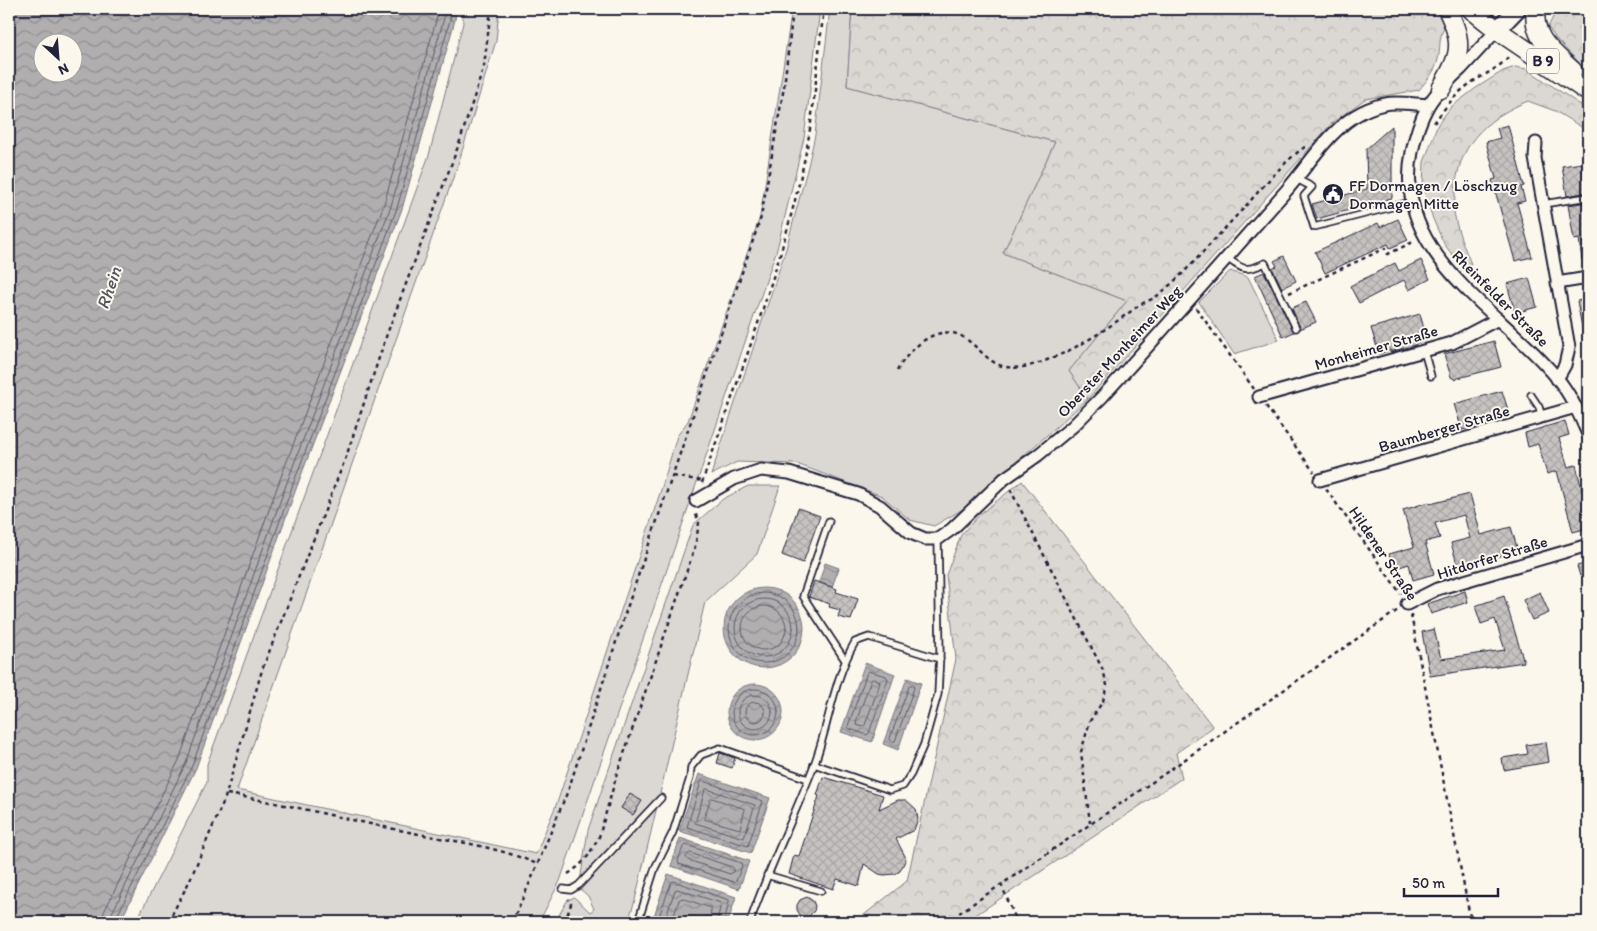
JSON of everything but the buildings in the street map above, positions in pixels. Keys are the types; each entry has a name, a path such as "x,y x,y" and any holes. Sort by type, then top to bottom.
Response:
{"main road":[{"path":"1441,89 1456,63 1458,53 1455,25 1447,9"},
{"name":"B 9","path":"1471,9 1497,30 1588,91"},
{"path":"1497,30 1516,9"},
{"path":"1536,9 1536,24 1543,43 1577,74 1588,91"}],"street":[{"name":"Rheinfelder Straße","path":"1497,30 1428,105 1418,129 1408,170 1411,202 1430,248 1451,273 1557,378 1576,407 1588,434"},
{"name":"Oberster Monheimer Weg","path":"938,539 952,529 1004,479 1038,455 1073,426 1102,397 1340,128 1360,113 1384,104 1407,102 1428,105"},
{"name":"Rheinfelder Straße","path":"1536,143 1535,158 1569,347 1566,365 1557,378"},
{"path":"1557,283 1588,278"},
{"name":"Monheimer Straße","path":"1259,397 1452,343 1498,319"},
{"name":"Baumberger Straße","path":"1320,480 1576,407"},
{"path":"695,505 734,479 761,470 789,473 858,494 880,506 911,533 925,539 938,539"},
{"name":"Hitdorfer Straße","path":"1407,604 1437,589 1588,545"}],"lane":[{"path":"1297,178 1312,187 1304,196 1314,227 1411,202"},
{"path":"1543,204 1588,197"},
{"path":"1226,258 1246,270 1265,264 1296,328"},
{"path":"1424,351 1431,376"},
{"path":"1531,395 1539,407 1542,417"},
{"path":"830,521 803,596 844,660"},
{"path":"814,764 890,790 903,786 911,774 924,744 938,694 940,659 938,539"},
{"path":"750,922 767,875 814,764 844,660 855,642 869,637 940,659"},
{"path":"638,922 655,868 673,832 690,778 691,767 701,755 720,748 808,779"},
{"path":"562,889 571,890 579,884 661,798"},
{"path":"767,875 821,891"}],"path":[{"path":"168,922 189,882 226,794 262,670 346,457 387,334 459,144 484,66 491,9"},
{"path":"512,922 569,788 672,476 761,217 784,86 793,9"},
{"path":"568,874 588,856 599,837 617,774 695,547 699,524 695,505 764,304 794,205 807,146 824,9"},
{"path":"1430,128 1447,106 1469,84 1500,66 1519,45"},
{"path":"897,371 902,361 914,348 929,336 940,333 957,334 992,361 1002,366 1018,368 1045,360 1090,340 1138,306 1154,298 1179,277 1285,164 1311,142"},
{"path":"1281,297 1386,248 1388,254 1425,237"},
{"name":"Hildener Straße","path":"1189,299 1407,604 1412,618 1471,922"},
{"path":"672,476 703,481"},
{"path":"1004,479 1103,670 1107,685 1103,701 1090,721 1081,752 1090,823"},
{"path":"946,922 1162,776 1407,604"},
{"path":"226,794 292,805 409,832 476,845 519,856 537,864"},
{"path":"1001,884 1016,922"},
{"path":"562,889 571,904 565,922"}],"green space":[{"path":"463,9 499,9 496,41 459,161 237,790 536,854 558,800 662,487 677,436 688,421 760,217 792,9 820,9 804,138 777,249 560,881 539,922 136,922 207,782 207,764 429,155 463,23"},
{"path":"830,9 852,9 847,86 1055,142 1003,253 1127,301 1069,371 1088,399 963,509 934,526 910,520 882,496 797,464 737,462 711,475 786,249 808,166 815,135"},
{"path":"852,9 1433,9 1441,18 1444,28 1435,68 1419,90 1365,99 1332,123 1088,399 1069,371 1127,301 1003,253 1055,142 847,86"},
{"path":"1557,9 1588,9 1588,72 1557,40 1548,27"},
{"path":"1515,67 1527,69 1588,110 1588,131 1555,111 1528,101 1498,116 1476,136 1467,148 1461,162 1455,194 1454,212 1456,223 1471,264 1463,268 1444,244 1433,219 1423,188 1424,162 1438,124 1451,107 1503,71"},
{"path":"1230,271 1248,277 1279,340 1234,354 1199,302"},
{"path":"1022,481 1213,727 1176,753 1182,778 965,922 951,914 939,922 855,922 907,881 956,659 946,575 961,535 980,514"},
{"path":"748,486 780,486 757,554 705,602 635,900 628,922 555,922 567,901 574,897 590,912 594,909 588,896 579,888 588,830 693,525 723,499"}],"water":[{"name":"Rhein","path":"9,9 456,9 455,20 402,209 296,489 196,768 120,922 9,922"},
{"path":"825,563 839,568 832,587 819,582"},
{"path":"756,588 772,588 793,599 804,620 804,636 793,657 772,668 756,668 742,662 730,650 724,636 724,620 730,606 742,594"},
{"path":"865,663 895,674 872,742 841,732"},
{"path":"907,678 921,683 898,750 883,744"},
{"path":"749,684 761,684 771,688 779,696 783,712 779,728 771,736 761,740 749,740 739,736 731,728 727,718 727,706 731,696 739,688"},
{"path":"699,774 770,798 751,853 679,831"},
{"path":"680,838 749,861 739,889 671,866"},
{"path":"668,874 736,897 728,922 652,922"}],"place":[{"name":"FF Dormagen / Löschzug Dormagen Mitte","path":"1333,194"}]}
